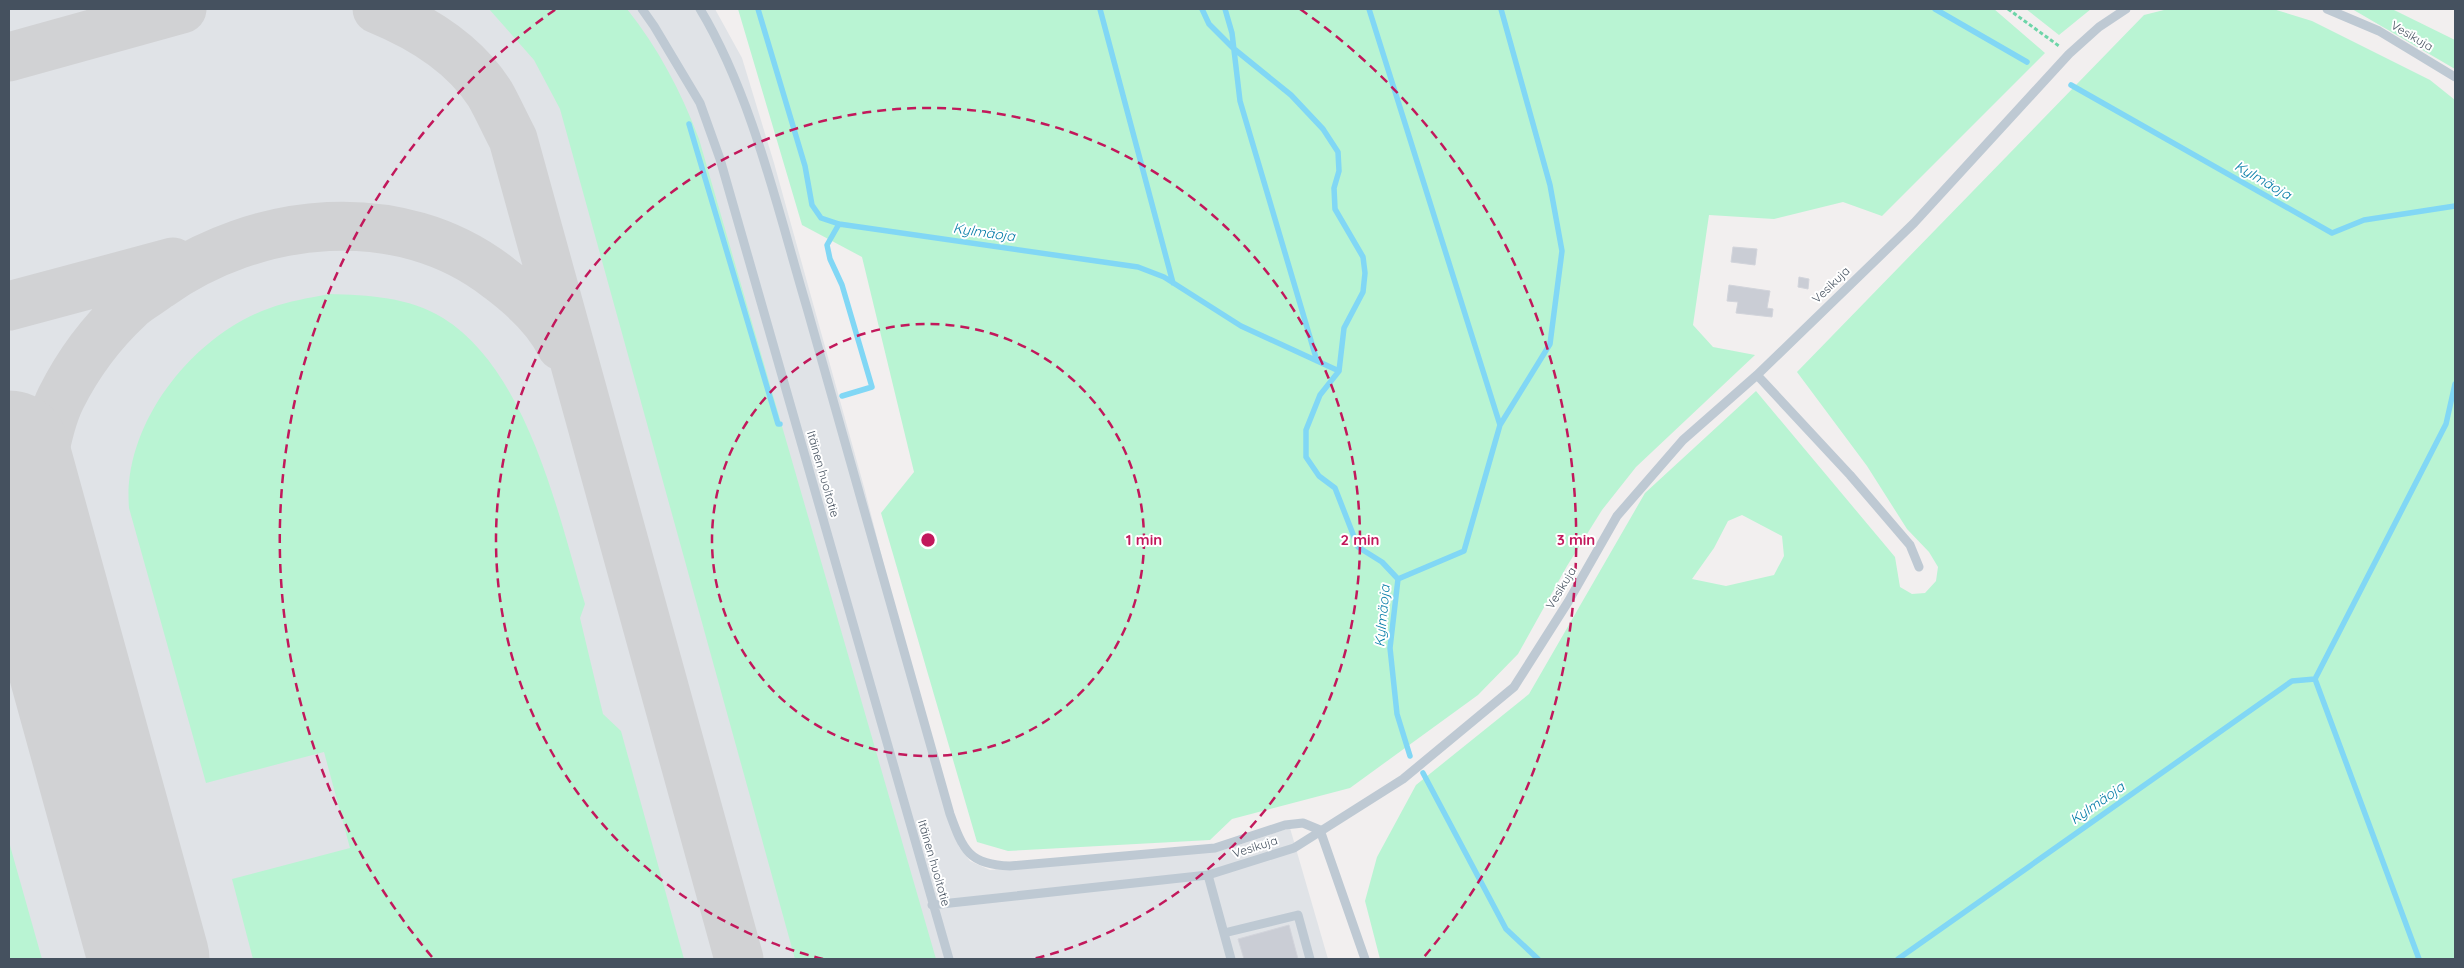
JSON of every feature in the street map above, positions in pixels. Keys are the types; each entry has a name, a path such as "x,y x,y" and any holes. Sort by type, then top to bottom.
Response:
{"lane":[{"name":"Itäinen huoltotie","path":"642,9 700,102 720,159 932,906 949,959"},
{"path":"700,9 729,62 764,162 860,490 950,814 961,844 976,858 990,866 1010,866 1215,848 1303,823 1320,830 1365,959"},
{"name":"Vesikuja","path":"932,906 1208,875 1294,848 1403,779 1514,687 1568,602 1617,516 1683,440 1757,375 1914,223 2069,54 2099,27 2126,9"},
{"name":"Vesikuja","path":"2327,9 2379,31 2455,77"},
{"path":"1757,375 1850,475 1910,544 1919,567"},
{"path":"1208,875 1231,959"},
{"path":"1224,933 1298,915 1310,959"}],"path":[{"path":"2008,9 2069,54"}],"shaded area":[{"path":"9,9 715,9 742,58 774,163 864,487 948,815 959,847 970,861 990,870 1223,850 1290,828 1328,959 9,959"}],"green space":[{"path":"489,9 627,9 659,55 685,104 699,139 936,959 795,959 560,109 534,60"},
{"path":"738,9 1994,9 2045,53 1882,216 1843,202 1774,219 1709,215 1693,325 1713,347 1755,355 1636,467 1602,510 1567,566 1518,654 1478,695 1350,788 1232,819 1210,840 1008,851 977,842 881,513 914,472 862,257 802,225"},
{"path":"2026,9 2091,9 2059,35"},
{"path":"2168,9 2273,9 2312,21 2430,80 2455,100 2455,959 1380,959 1365,901 1377,857 1416,785 1529,694 1645,493 1756,391 1895,557 1900,587 1912,594 1925,593 1936,581 1938,567 1929,552 1907,529 1867,466 1797,372 2144,15","holes":["1742,515 1782,536 1784,556 1774,575 1726,586 1692,579 1714,548 1728,521"]},
{"path":"2352,9 2392,9 2455,40 2455,69"},
{"path":"329,294 388,298 430,311 443,318 472,342 497,372 518,408 536,447 551,488 585,604 580,618 603,714 621,731 684,959 253,959 232,879 350,848 324,752 206,783 129,508 130,476 137,445 150,415 168,387 190,361 215,339 242,321 270,308"},
{"path":"9,842 42,959 9,959"}],"building":[{"path":"1733,247 1757,249 1755,265 1731,262"},
{"path":"1799,277 1809,279 1808,289 1798,287"},
{"path":"1729,285 1770,291 1767,308 1773,309 1772,317 1736,313 1738,302 1727,301"},
{"path":"1289,925 1298,959 1244,959 1238,939"}],"waterway":[{"name":"Kylmäoja","path":"758,9 805,166 812,205 821,218 839,224 1138,267 1164,277 1241,326 1339,371"},
{"path":"1100,9 1173,283"},
{"name":"Kylmäoja","path":"1202,9 1209,24 1233,48 1291,95 1323,129 1338,152 1339,171 1334,188 1335,209 1363,257 1365,273 1363,292 1344,328 1339,371 1320,395 1306,430 1306,457 1319,476 1335,488 1358,547 1382,562 1398,579 1390,648 1397,714 1410,756"},
{"path":"1225,9 1232,33 1240,101 1317,361"},
{"path":"1369,9 1500,425 1464,551 1398,579"},
{"path":"1500,425 1550,344 1562,251 1550,185 1501,9"},
{"path":"1935,9 2027,62"},
{"name":"Kylmäoja","path":"2071,85 2332,233 2364,220 2455,206"},
{"path":"689,124 778,424 780,424"},
{"path":"839,224 827,245 830,259 842,285 872,387 842,396"},
{"name":"Kylmäoja","path":"2419,959 2315,679 2446,424 2455,384"},
{"name":"Kylmäoja","path":"1898,959 2292,681 2315,679"},
{"name":"Kylmäoja","path":"1423,773 1506,929 1538,959"}],"taxiway":[{"path":"9,57 182,9"},
{"path":"377,9 425,33 468,66 490,94 513,139 739,959"},
{"path":"48,592 37,524 38,495 51,425 61,398 91,349 109,327 132,304 197,262 239,244 283,232 328,227 373,228 418,236 460,253 499,278 534,308 549,326 561,346"},
{"path":"9,306 173,262"}],"runway":[{"path":"9,451 149,959"}]}
